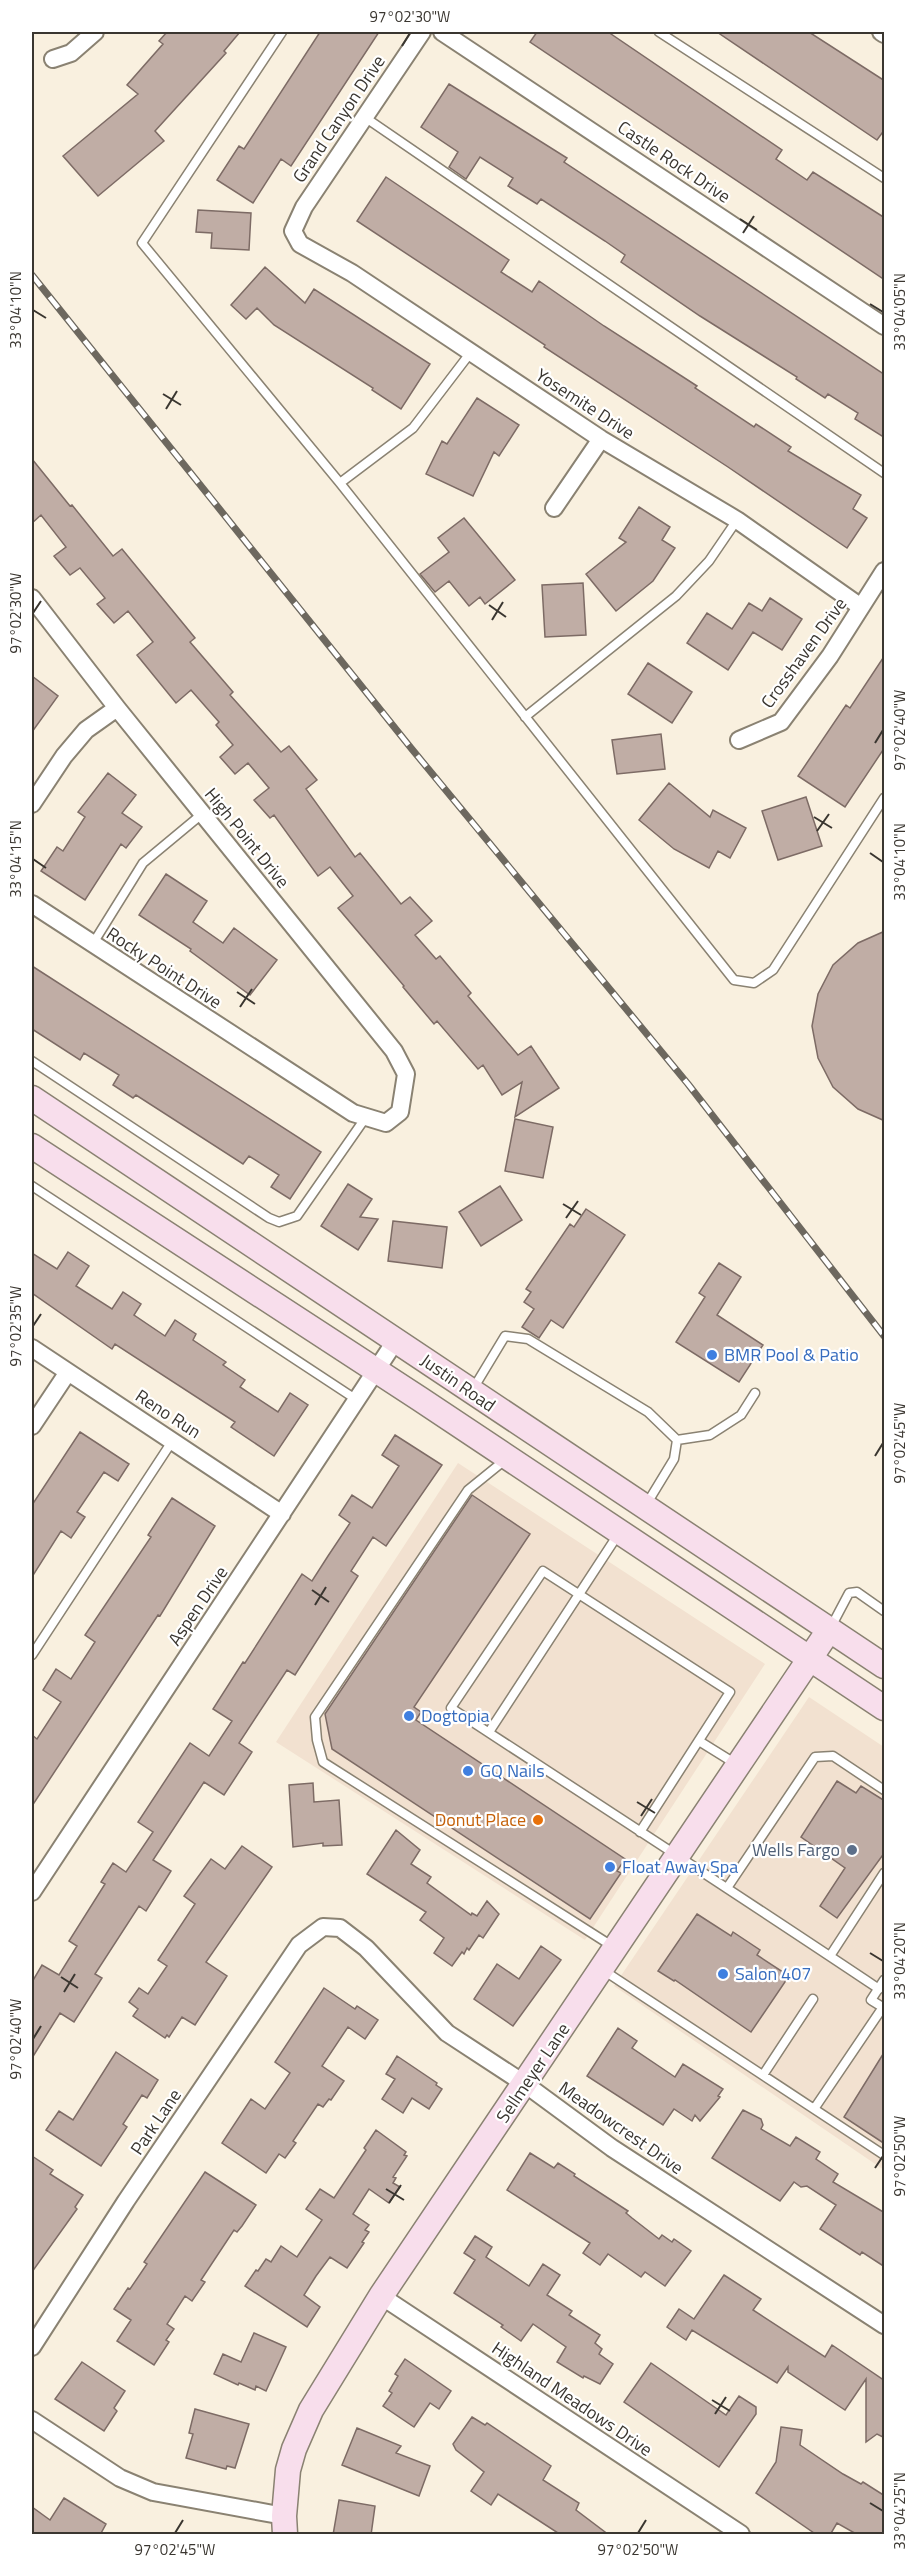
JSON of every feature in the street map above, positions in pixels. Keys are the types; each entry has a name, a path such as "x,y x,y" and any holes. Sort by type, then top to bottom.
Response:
{"main road":[{"name":"Justin Road","path":"32,1098 644,1508 885,1666"},
{"name":"Justin Road","path":"32,1146 885,1708"},
{"path":"508,1458 597,1494 624,1513 635,1513 644,1508"},
{"name":"Sellmeyer Lane","path":"284,2525 288,2470 311,2410 381,2296 829,1630"}],"street":[{"path":"53,59 71,53 95,32"},
{"name":"Grand Canyon Drive","path":"293,231 304,207 363,116 422,32"},
{"name":"Castle Rock Drive","path":"442,32 885,326"},
{"name":"Yosemite Drive","path":"293,231 300,244 352,273 601,439 737,520 861,607"},
{"path":"554,508 601,439"},
{"name":"Crosshaven Drive","path":"739,740 781,723 830,656 885,571"},
{"name":"High Point Drive","path":"32,598 117,708 394,1051 406,1074 400,1112"},
{"path":"32,804 64,756 86,730 117,708"},
{"name":"Rocky Point Drive","path":"32,904 353,1113 386,1123 400,1112"},
{"name":"Aspen Drive","path":"32,1892 396,1340"},
{"name":"Reno Run","path":"32,1348 282,1514"},
{"path":"32,1426 68,1372"},
{"name":"Meadowcrest Drive","path":"323,1927 340,1928 366,1948 447,2033 525,2084 612,2148 885,2325"},
{"name":"Park Lane","path":"32,2347 126,2201 299,1945 323,1927"},
{"name":"Highland Meadows Drive","path":"381,2296 741,2535"},
{"path":"32,2420 120,2478 153,2492 284,2525"}],"lane":[{"path":"282,32 142,243 340,483 734,980 754,983 773,970 885,798"},
{"path":"659,32 885,178"},
{"path":"363,116 885,473"},
{"path":"340,483 413,429 471,352"},
{"path":"525,717 675,596 709,561 737,520"},
{"path":"92,945 143,863 202,814"},
{"path":"32,1061 268,1218 279,1222 297,1216 366,1117"},
{"path":"32,1185 357,1401"},
{"path":"471,1391 506,1336 528,1339 648,1412 677,1440"},
{"path":"677,1440 710,1435 741,1415 755,1393"},
{"path":"32,1655 173,1440"},
{"path":"644,1508 674,1459 677,1440"},
{"path":"508,1458 468,1490 429,1546 315,1717 317,1740 323,1762 616,1949"},
{"path":"489,1732 619,1533"},
{"path":"640,1832 730,1692 543,1571 451,1708 879,1989"},
{"path":"829,1630 849,1593 857,1592 885,1611"},
{"path":"699,1741 739,1765"},
{"path":"727,1888 815,1757 833,1756 885,1790"},
{"path":"830,1956 885,1873"},
{"path":"602,1969 885,2155"},
{"path":"814,2109 884,2008 871,2000 885,1980"},
{"path":"763,2075 813,1999"}],"shaded area":[{"path":"458,1463 765,1664 585,1940 276,1742"},
{"path":"809,1697 884,1747 884,2170 614,1986"}],"building":[{"path":"167,32 240,32 224,51 226,53 155,131 164,141 98,196 63,156 138,94 127,85 163,44 159,41"},
{"path":"320,32 379,32 291,166 281,159 253,203 217,180 239,146 244,149"},
{"path":"537,32 608,32 782,150 776,159 807,180 813,172 885,218 885,280 530,42"},
{"path":"717,32 809,32 885,81 885,129 877,140"},
{"path":"449,84 567,158 564,162 885,375 885,438 855,419 858,413 828,394 825,398 796,379 797,377 700,316 621,262 625,255 605,241 541,199 537,204 508,186 513,178 480,157 466,179 449,167 458,152 421,127"},
{"path":"386,177 509,260 501,272 532,292 539,281 697,386 695,388 754,427 756,424 791,447 788,451 861,495 853,509 867,518 847,548 357,221"},
{"path":"198,210 251,213 249,250 211,248 212,233 196,232"},
{"path":"265,267 305,303 314,289 430,364 401,409 372,390 373,388 274,325 257,308 246,319 231,305"},
{"path":"477,398 519,425 499,456 494,452 473,496 426,474 442,441 447,444"},
{"path":"32,459 113,556 122,549 195,638 190,642 233,692 230,695 281,752 289,746 317,780 306,789 355,857 360,853 401,904 410,897 432,921 415,935 436,959 440,956 471,993 468,996 518,1055 531,1046 559,1088 515,1117 522,1082 502,1095 483,1065 478,1069 437,1021 434,1024 403,987 338,908 353,896 330,867 318,876 274,815 270,818 254,800 269,788 248,763 235,774 220,757 233,745 216,725 219,722 191,690 176,703 137,655 153,642 128,611 114,623 97,604 105,598 80,568 70,575 54,556 66,547 41,515 32,523"},
{"path":"639,507 670,527 662,540 675,548 653,581 616,611 586,574 626,542 619,538"},
{"path":"464,518 515,580 485,604 480,597 469,606 449,581 435,592 420,574 449,552 438,538"},
{"path":"583,583 586,635 545,637 542,585"},
{"path":"770,598 802,619 782,650 753,632 728,670 687,643 707,613 732,629 749,603 762,611"},
{"path":"885,655 885,747 845,807 798,776 846,705 850,708"},
{"path":"648,663 692,692 672,723 628,694"},
{"path":"32,676 58,696 32,732"},
{"path":"661,734 665,769 617,774 612,740"},
{"path":"108,773 136,795 122,813 142,827 126,848 121,844 85,900 41,871 57,847 63,851 85,817 78,812"},
{"path":"669,783 710,817 713,810 746,828 730,858 718,851 709,868 674,849 639,820"},
{"path":"806,797 822,846 778,860 762,811"},
{"path":"166,874 207,901 193,922 223,943 234,928 277,960 250,995 190,951 191,949 139,915"},
{"path":"885,931 885,1121 858,1109 833,1087 818,1058 812,1026 818,994 833,965 858,943"},
{"path":"32,966 321,1152 290,1199 271,1187 279,1175 249,1156 243,1164 136,1095 133,1098 113,1085 119,1075 84,1053 80,1060 32,1029"},
{"path":"515,1119 553,1127 543,1178 505,1171"},
{"path":"348,1184 372,1199 360,1217 378,1219 358,1250 321,1226"},
{"path":"500,1186 522,1220 481,1246 459,1212"},
{"path":"586,1209 625,1235 563,1328 551,1320 539,1338 522,1327 534,1309 524,1302 531,1292 526,1289 570,1224 574,1227"},
{"path":"393,1221 447,1227 442,1268 388,1261"},
{"path":"68,1252 89,1266 76,1286 112,1309 123,1292 141,1304 134,1315 165,1336 175,1320 196,1334 193,1340 226,1362 223,1365 245,1380 240,1387 278,1412 290,1393 308,1405 274,1456 231,1427 235,1422 115,1344 112,1349 32,1293 32,1253 57,1269"},
{"path":"719,1263 741,1277 717,1315 763,1345 739,1382 676,1342 705,1297 699,1293"},
{"path":"80,1432 129,1464 118,1481 104,1472 77,1512 85,1517 71,1538 61,1531 32,1577 32,1505"},
{"path":"395,1435 442,1465 386,1546 373,1537 351,1571 358,1576 295,1675 287,1670 239,1743 252,1752 224,1795 204,1782 153,1860 171,1871 146,1911 139,1906 95,1974 102,1978 74,2022 60,2013 32,2058 32,1982 42,1965 59,1975 77,1946 69,1941 105,1884 101,1882 113,1863 126,1872 153,1832 138,1822 190,1743 209,1756 232,1721 213,1709 302,1574 312,1581 350,1523 339,1515 352,1495 372,1508 399,1466 382,1455"},
{"path":"472,1495 530,1534 414,1707 421,1712 416,1720 625,1859 617,1871 621,1873 590,1919 332,1749 325,1714"},
{"path":"172,1498 215,1526 160,1616 158,1615 32,1806 32,1735 37,1739 61,1702 43,1690 56,1669 71,1679 95,1642 85,1635 151,1537 148,1535"},
{"name":"Wells Fargo","path":"837,1781 856,1793 861,1786 885,1801 885,1852 837,1918 820,1906 845,1868 801,1837"},
{"path":"313,1783 314,1802 339,1800 342,1845 323,1846 323,1843 293,1847 289,1785"},
{"path":"396,1830 420,1850 411,1864 431,1877 427,1883 471,1915 472,1913 477,1916 487,1901 499,1914 483,1938 479,1935 469,1950 467,1948 464,1954 462,1952 452,1966 434,1953 444,1938 420,1920 426,1912 367,1874"},
{"path":"242,1846 272,1867 206,1962 227,1976 195,2025 182,2017 169,2037 167,2035 165,2038 133,2016 138,2009 129,2002 139,1988 148,1994 167,1966 158,1960 195,1904 184,1896 211,1859 225,1869"},
{"name":"Salon 407","path":"697,1914 731,1936 733,1932 760,1950 757,1955 789,1976 751,2032 658,1971"},
{"path":"541,1946 561,1960 513,2026 474,1999 497,1964 519,1979"},
{"path":"324,1988 355,2009 357,2006 378,2020 365,2039 348,2027 322,2066 344,2081 331,2100 329,2099 323,2107 318,2104 293,2141 296,2143 285,2158 279,2154 266,2173 222,2143 251,2099 265,2109 290,2073 275,2062"},
{"path":"618,2028 637,2041 632,2048 675,2077 683,2064 723,2089 718,2096 720,2097 700,2121 695,2115 692,2121 674,2109 663,2125 587,2076"},
{"path":"885,2051 885,2144 844,2117"},
{"path":"116,2052 158,2080 147,2098 142,2095 123,2124 127,2127 101,2166 46,2130 59,2111 73,2120"},
{"path":"397,2056 437,2083 436,2085 442,2089 429,2109 412,2098 403,2113 382,2099 395,2079 386,2074"},
{"path":"743,2110 761,2119 763,2125 761,2129 790,2146 796,2137 820,2152 816,2159 838,2174 833,2182 885,2213 885,2267 862,2252 860,2255 820,2229 836,2205 807,2186 801,2187 794,2182 780,2201 712,2158"},
{"path":"376,2130 406,2152 404,2155 407,2156 393,2177 396,2178 393,2183 400,2187 389,2203 369,2189 353,2214 369,2225 365,2230 369,2232 347,2268 330,2257 316,2276 304,2295 320,2307 307,2327 245,2286 266,2259 271,2262 281,2246 297,2257 322,2220 306,2209 320,2189 334,2198 366,2150 364,2148"},
{"path":"530,2153 554,2168 558,2163 575,2174 574,2176 628,2211 626,2213 659,2239 662,2235 672,2242 674,2239 691,2251 665,2286 645,2272 641,2277 608,2254 600,2265 583,2253 590,2243 507,2190"},
{"path":"32,2156 53,2170 50,2174 83,2195 75,2207 77,2209 32,2272"},
{"path":"205,2172 256,2205 237,2232 234,2230 201,2280 205,2282 192,2301 185,2296 167,2324 174,2329 166,2340 169,2342 154,2365 117,2341 131,2320 114,2309 147,2264 144,2262"},
{"path":"475,2236 492,2247 486,2257 529,2286 543,2264 560,2275 547,2295 572,2311 569,2315 600,2335 595,2343 602,2349 599,2354 613,2364 600,2384 584,2376 583,2378 557,2362 566,2347 533,2324 521,2341 501,2327 503,2325 454,2293 475,2260 464,2253"},
{"path":"724,2275 761,2299 753,2310 825,2357 832,2345 885,2381 885,2438 877,2434 866,2442 866,2379 845,2410 788,2372 788,2367 777,2383 692,2330 686,2340 667,2327 679,2309 694,2319"},
{"path":"254,2333 286,2347 266,2391 256,2386 255,2390 239,2383 238,2385 214,2374 223,2354 241,2362"},
{"path":"405,2359 451,2391 439,2409 430,2403 414,2427 383,2406 392,2393 389,2391 398,2376 395,2374"},
{"path":"82,2362 125,2391 114,2408 117,2411 104,2431 55,2399"},
{"path":"651,2363 726,2415 739,2396 756,2407 756,2414 719,2467 624,2402"},
{"path":"195,2409 249,2424 235,2468 227,2466 226,2469 186,2458 193,2434 189,2433"},
{"path":"472,2417 485,2425 487,2423 551,2466 543,2480 579,2503 576,2510 609,2535 561,2535 498,2494 491,2505 471,2491 484,2472 456,2450 453,2444"},
{"path":"781,2427 802,2430 800,2445 843,2474 861,2484 863,2482 885,2496 885,2535 858,2535 837,2523 830,2535 817,2535 756,2493 776,2462"},
{"path":"357,2428 401,2446 396,2453 430,2466 419,2496 342,2465"},
{"path":"64,2498 106,2524 100,2535 32,2535 32,2507 50,2520"},
{"path":"339,2500 375,2506 371,2535 333,2535"}],"railway":[{"path":"32,275 411,748 688,1084 884,1336"}],"place":[{"name":"BMR Pool & Patio","path":"712,1355"},
{"name":"Dogtopia","path":"409,1716"},
{"name":"GQ Nails","path":"468,1771"},
{"name":"Donut Place","path":"538,1820"},
{"name":"Wells Fargo","path":"852,1850"},
{"name":"Float Away Spa","path":"610,1867"},
{"name":"Salon 407","path":"723,1974"}]}
